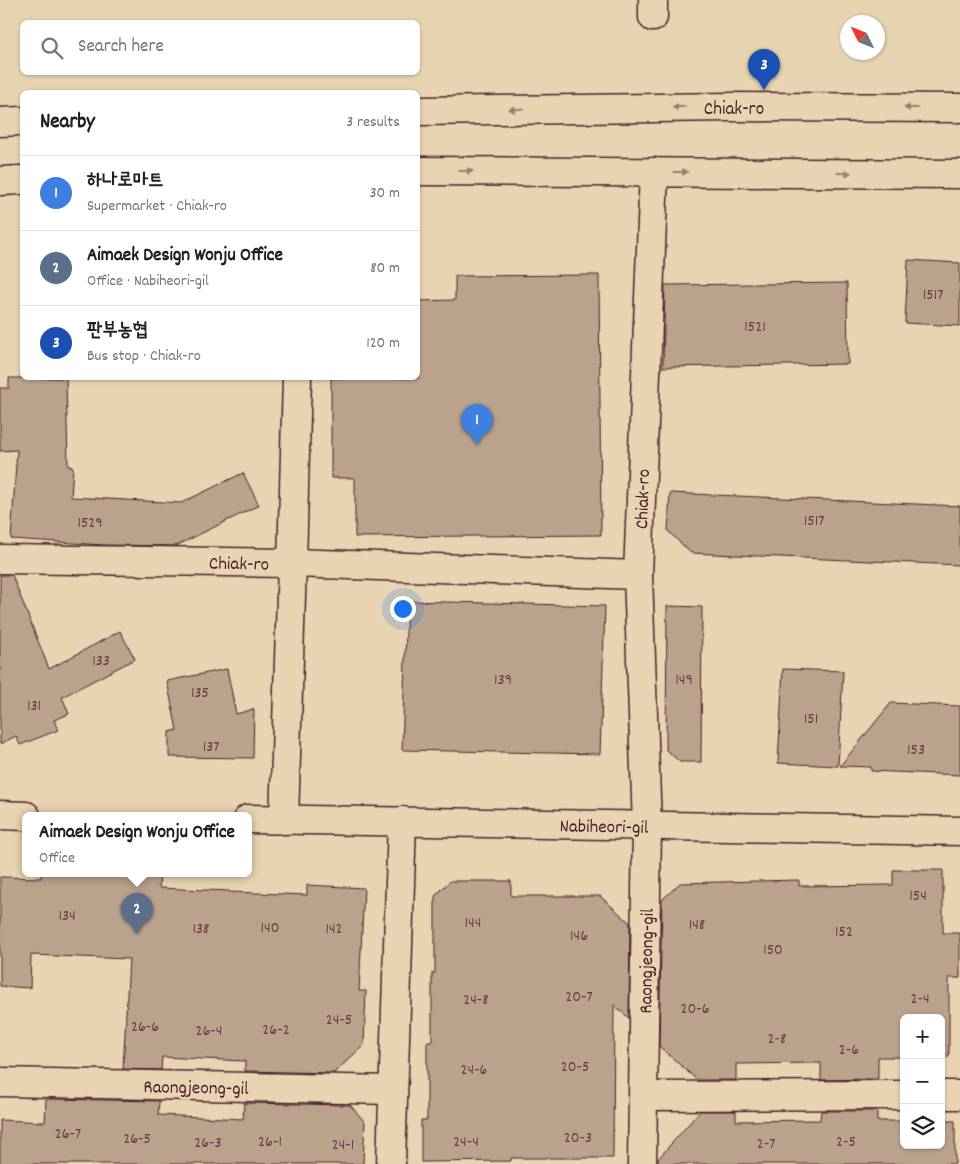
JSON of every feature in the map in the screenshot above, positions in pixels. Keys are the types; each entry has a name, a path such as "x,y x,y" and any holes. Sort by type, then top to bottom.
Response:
{"street":[{"name":"Chiak-ro","path":"420,111 731,107 960,108"},
{"path":"0,122 20,121"},
{"path":"420,171 960,174"},
{"name":"Chiak-ro","path":"647,826 638,575 654,172"},
{"path":"0,181 20,180"},
{"name":"Chiak-ro","path":"0,559 292,563 296,380"},
{"path":"284,820 292,563 638,575"},
{"path":"0,815 22,816"},
{"name":"Nabiheori-gil","path":"252,819 960,831"},
{"path":"391,1164 402,821"},
{"name":"Raongjeong-gil","path":"642,1164 647,826"},
{"name":"Raongjeong-gil","path":"0,1082 392,1090"},
{"path":"644,1096 900,1095"},
{"path":"945,1095 960,1095"}],"building":[{"path":"908,260 960,263 960,326 905,323"},
{"path":"599,275 601,535 355,537 355,478 331,478 331,380 420,380 420,301 455,300 455,276"},
{"path":"847,283 848,364 663,367 665,285"},
{"path":"9,378 20,378 20,380 66,380 68,466 73,467 71,497 181,503 243,473 259,505 176,546 104,545 11,539 17,450 0,451 0,388 9,388"},
{"path":"670,493 960,506 960,565 691,553 668,531"},
{"path":"0,575 12,575 49,669 120,631 135,659 62,697 69,714 54,720 58,730 20,745 16,736 0,744"},
{"path":"407,601 605,606 600,754 402,750"},
{"path":"667,606 702,607 701,762 680,762 666,750"},
{"path":"227,669 236,714 254,709 253,758 169,757 169,732 177,730 167,681"},
{"path":"783,669 843,671 838,766 778,763"},
{"path":"891,703 960,706 960,775 871,771 871,767 840,766"},
{"path":"893,870 943,870 943,933 960,933 960,978 949,978 949,1057 945,1057 945,1014 900,1014 900,1057 878,1057 878,1079 821,1080 821,1063 736,1064 736,1080 697,1080 659,1046 662,900 680,883 799,880 799,886 893,885"},
{"path":"0,877 160,877 159,888 307,895 307,885 364,888 359,991 366,991 364,1045 334,1073 245,1071 245,1061 162,1057 161,1070 123,1069 129,959 31,955 30,988 0,986"},
{"path":"450,881 511,881 511,896 600,896 630,923 629,1018 614,1005 613,1158 511,1158 511,1161 421,1162 421,1120 427,1120 427,1042 432,1042 432,973 435,973 435,896"},
{"path":"46,1099 159,1101 158,1115 243,1119 244,1103 350,1105 365,1122 363,1164 0,1164 0,1120 45,1122"},
{"path":"700,1111 736,1111 736,1121 820,1120 821,1111 877,1111 877,1121 900,1121 900,1149 945,1149 945,1121 955,1121 955,1164 658,1164 658,1159"}],"place":[{"name":"판부농협","path":"764,90"},
{"name":"하나로마트","path":"477,445"},
{"name":"Aimaek Design Wonju Office","path":"137,934"}]}
